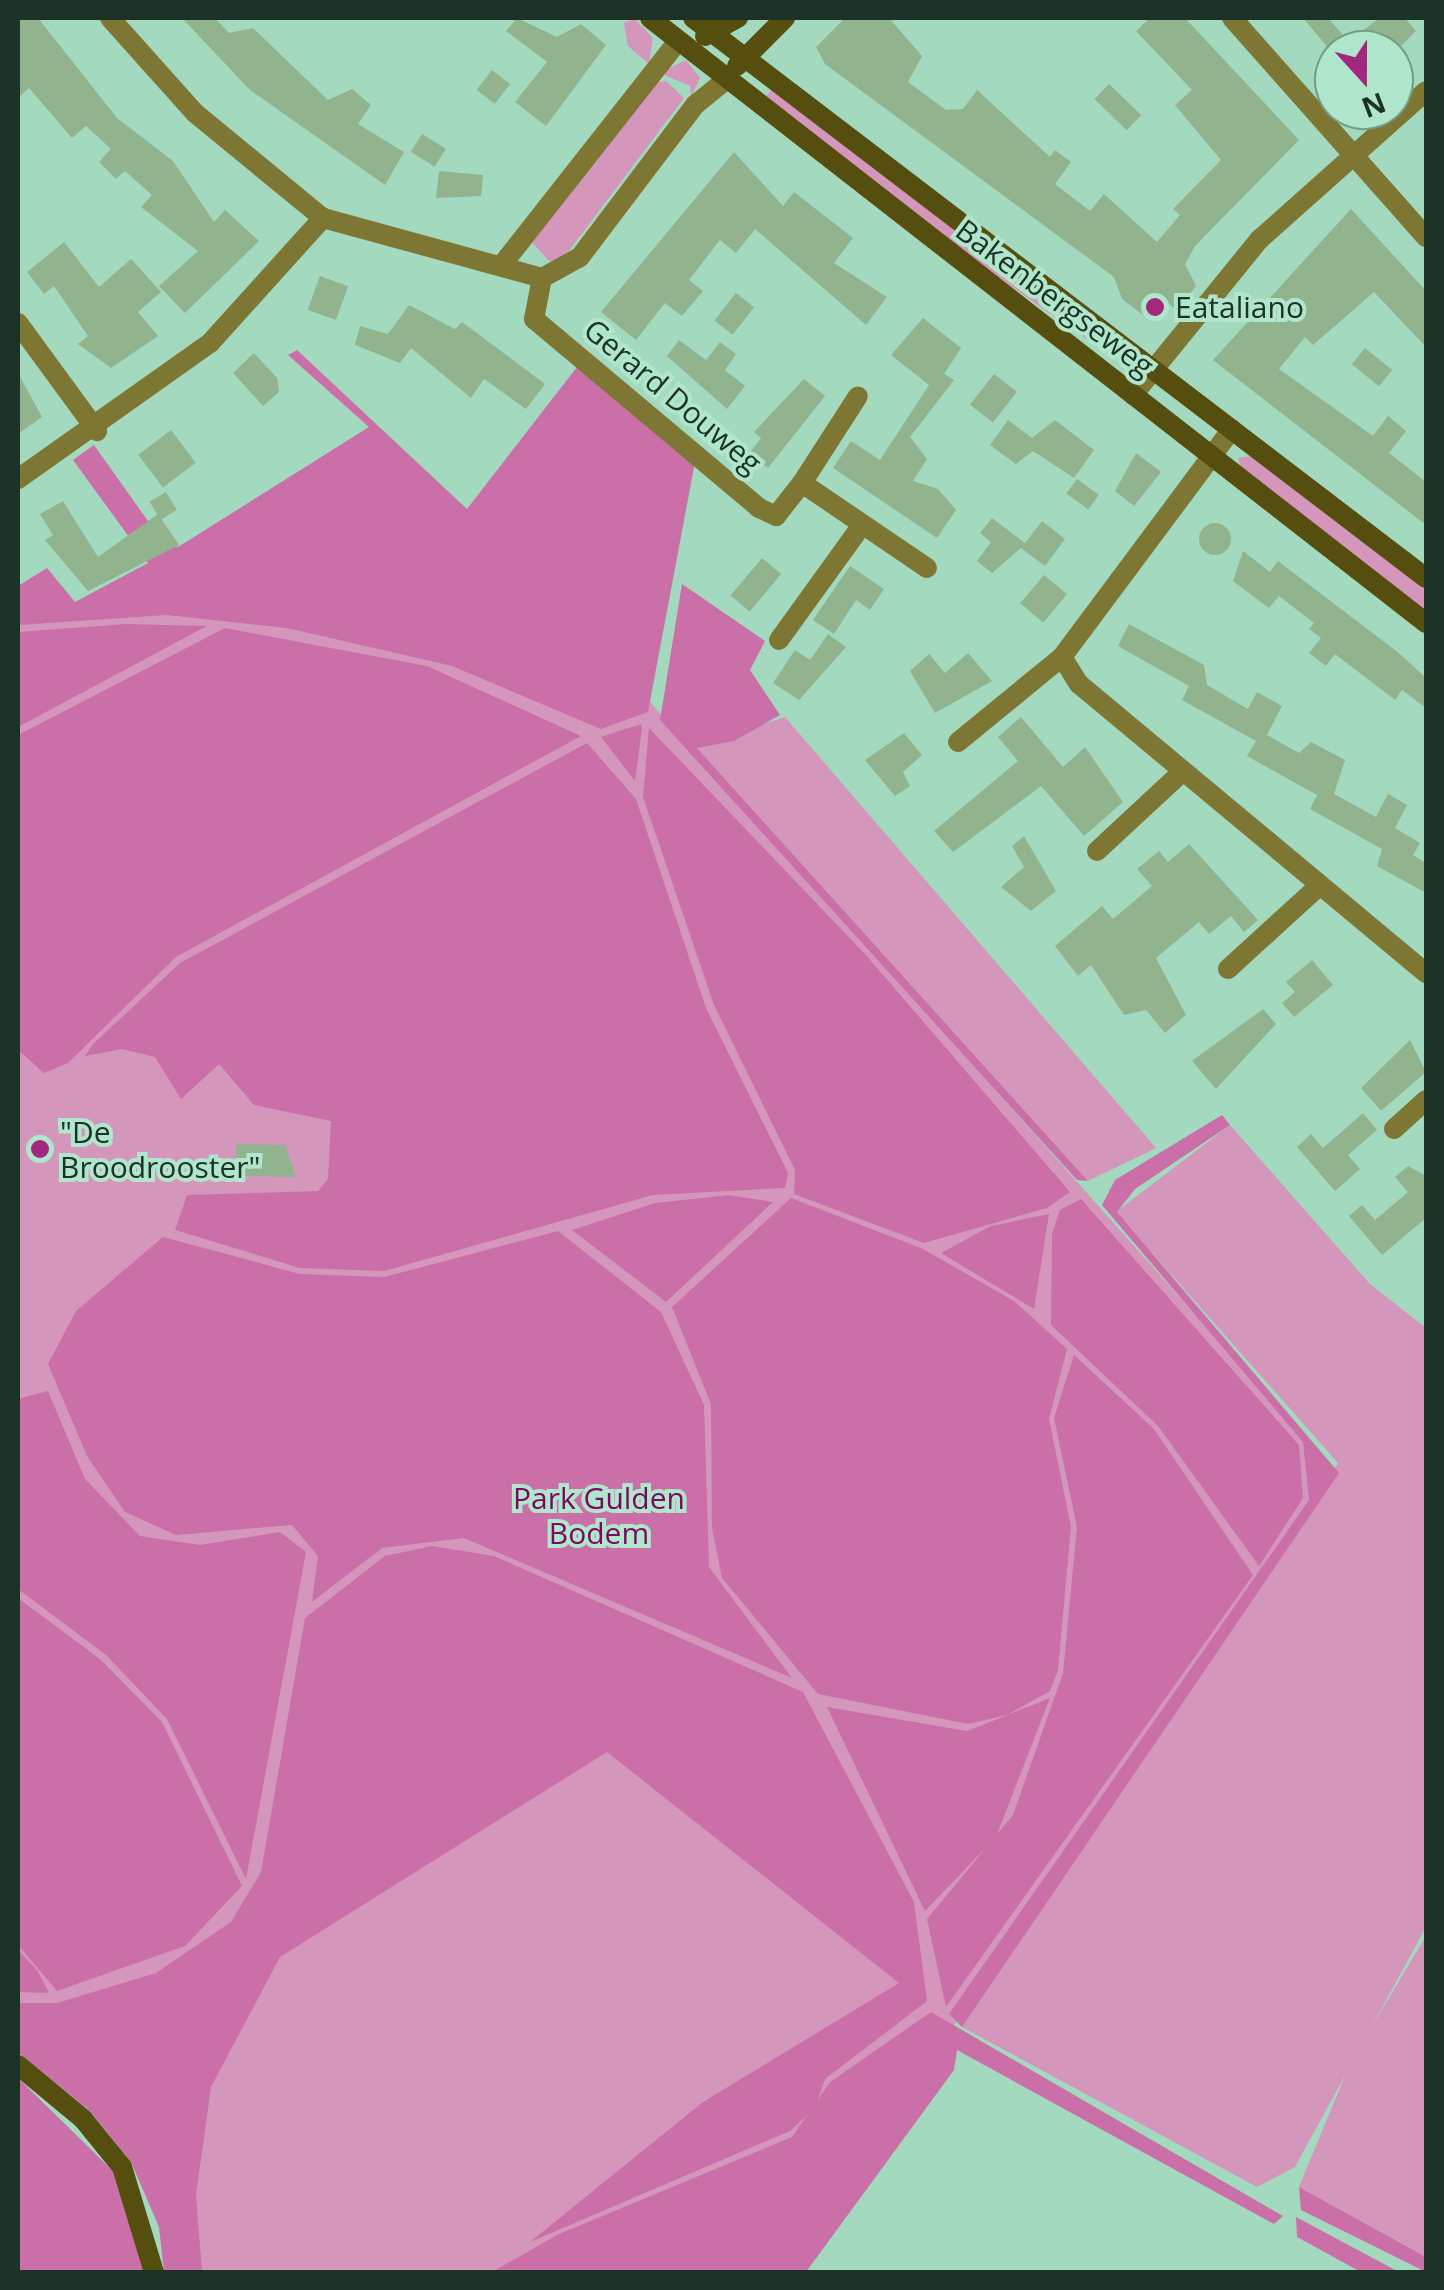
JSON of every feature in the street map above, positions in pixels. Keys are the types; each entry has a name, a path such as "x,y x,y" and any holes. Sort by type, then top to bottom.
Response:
{"street":[{"path":"110,18 195,113 323,218 402,247 542,278 580,256 695,105 785,18"},
{"name":"Bakenbergseweg","path":"650,18 724,80 1426,624"},
{"name":"Bakenbergseweg","path":"693,18 1426,578"},
{"path":"501,266 678,41 716,34 738,18"},
{"path":"1232,18 1355,149 1426,237"},
{"path":"1133,394 1260,239 1355,149 1426,92"},
{"path":"18,479 97,431 210,342 323,218"},
{"name":"Gerard Douweg","path":"542,278 534,319 759,508 776,516 858,396"},
{"path":"18,323 97,431"},
{"path":"958,742 1062,658 1232,429"},
{"name":"Gerard Douweg","path":"802,483 928,568"},
{"path":"779,640 862,525"},
{"path":"1062,658 1079,684 1426,972"},
{"path":"1097,851 1183,771"},
{"path":"1228,969 1319,886"},
{"path":"1394,1129 1426,1100"},
{"path":"18,2065 83,2119 122,2167 154,2272"}],"green space":[{"path":"634,18 653,38 649,64 628,46 624,23"},
{"path":"686,60 700,78 691,97 690,86 660,73"},
{"path":"666,81 684,98 560,263 549,261 531,241 652,83"},
{"path":"772,89 1116,352 1115,359 898,207 763,100"},
{"path":"297,350 467,509 577,367 695,462 648,712 601,729 452,666 287,628 167,615 18,625 18,586 47,568 75,602 148,563 73,460 94,445 165,545 178,547 369,427 288,355"},
{"path":"1257,455 1426,586 1426,612 1242,473 1238,458"},
{"name":"Park Gulden Bodem","path":"236,529 650,702 1329,1465 1263,1579 783,2272 170,2272 142,2154 18,2040 18,612 58,611"},
{"path":"682,584 765,641 750,670 780,715 734,741 697,748 1088,1181 1077,1180 660,720"},
{"path":"126,624 207,626 18,727 18,632"},
{"path":"225,628 427,666 581,736 176,957 68,1063 44,1073 18,1050 18,735"},
{"path":"785,717 1156,1148 1088,1181 696,747"},
{"path":"641,724 642,729 635,781 601,737"},
{"path":"649,728 865,954 1070,1192 1047,1208 924,1243 794,1194 795,1170 714,1005 643,797"},
{"path":"587,743 636,799 706,1008 788,1173 785,1188 653,1195 384,1271 300,1268 175,1230 187,1195 318,1191 328,1179 331,1121 254,1105 219,1064 181,1099 155,1057 122,1049 85,1056 93,1044 180,963"},
{"path":"1222,1115 1230,1125 1135,1189 1117,1212 1339,1473 962,2027 949,2014 1309,1500 1303,1442 1102,1205 1115,1180"},
{"path":"1230,1125 1370,1284 1426,1328 1426,1927 1295,2167 1257,2187 962,2027 1338,1463 1116,1212"},
{"path":"729,1195 773,1202 666,1302 572,1230 655,1203"},
{"path":"791,1198 921,1248 1014,1301 1067,1349 1049,1419 1071,1527 1058,1670 1050,1691 1007,1715 968,1724 818,1694 722,1578 712,1528 711,1404 672,1307"},
{"path":"1081,1199 1299,1445 1303,1498 1259,1566 1158,1426 1051,1325 1052,1234 1060,1210"},
{"path":"1049,1214 1034,1309 941,1253 991,1226"},
{"path":"558,1231 661,1312 704,1405 709,1567 792,1678 464,1538 382,1548 312,1602 318,1556 292,1525 176,1535 125,1512 87,1456 48,1364 76,1311 163,1237 300,1274 384,1277"},
{"path":"1074,1355 1154,1429 1253,1575 946,2007 927,1919 1013,1815 1063,1673 1077,1527 1054,1418"},
{"path":"48,1391 85,1479 140,1536 200,1545 280,1532 306,1552 246,1879 167,1719 106,1655 18,1589 18,1399"},
{"path":"432,1546 494,1556 803,1692 914,1902 927,2001 825,2079 815,2108 790,2131 530,2242 703,2102 899,1983 607,1752 280,1957 211,2087 196,2195 202,2272 164,2272 159,2227 131,2162 90,2111 18,2052 18,2003 57,2003 156,1973 231,1922 261,1872 305,1618 385,1556"},
{"path":"18,1598 100,1659 162,1722 242,1886 185,1946 57,1991 18,1945"},
{"path":"1050,1698 996,1837 925,1911 827,1707 967,1731"},
{"path":"1426,1936 1426,2257 1299,2187 1351,2061"},
{"path":"18,1950 37,1970 49,1993 18,1992"},
{"path":"931,2012 1283,2216 1274,2224 957,2050 954,2070 806,2272 492,2272 557,2235 792,2137 830,2082"},
{"path":"18,2078 114,2172 145,2272 18,2272"},
{"path":"1299,2187 1426,2257 1426,2272 1301,2210"},
{"path":"1296,2217 1399,2272 1361,2272 1297,2237"}],"building":[{"path":"18,18 38,18 117,118 173,161 214,222 225,210 259,241 185,313 159,286 198,251 141,207 152,195 125,171 116,179 99,162 111,149 86,126 72,138 29,88 18,98"},
{"path":"182,18 215,18 229,33 253,28 328,100 352,89 371,105 358,124 404,152 385,185 250,90"},
{"path":"517,18 557,37 581,24 606,45 546,126 515,102 547,62 506,31"},
{"path":"845,18 889,18 922,56 908,82 946,110 963,109 977,90 1050,157 1055,150 1071,162 1055,184 1090,211 1104,194 1157,242 1180,215 1173,209 1221,160 1175,105 1192,90 1136,31 1150,18 1185,18 1299,140 1195,246 1185,264 1196,286 1176,310 1167,302 1151,321 1122,299 1114,277 825,64 816,47"},
{"path":"1303,18 1328,18 1338,30 1314,30"},
{"path":"1379,18 1405,18 1416,31 1364,30"},
{"path":"492,70 510,84 495,104 477,90"},
{"path":"1109,84 1141,115 1127,130 1094,99"},
{"path":"422,134 446,149 435,167 411,152"},
{"path":"734,152 783,206 794,192 853,238 834,263 887,297 866,325 755,229 736,253 720,240 689,280 703,291 682,316 665,303 636,340 601,312"},
{"path":"439,171 483,175 481,196 436,198"},
{"path":"1351,209 1426,291 1426,347 1374,292 1313,345 1305,337 1279,369 1373,436 1388,416 1406,431 1389,453 1426,482 1426,525 1213,360"},
{"path":"64,242 99,287 131,259 161,292 138,312 158,336 111,368 78,344 88,336 54,286 44,294 27,272"},
{"path":"320,276 348,286 336,320 308,310"},
{"path":"736,293 754,307 733,335 714,321"},
{"path":"409,305 455,329 462,322 545,384 526,409 484,379 471,398 411,348 400,363 355,345 360,326 388,334"},
{"path":"923,318 961,348 944,374 954,380 910,437 927,459 913,481 938,489 956,510 937,538 833,468 851,441 880,460 929,385 891,355"},
{"path":"679,340 706,360 720,342 736,354 725,370 745,386 727,409 667,356"},
{"path":"1365,348 1392,370 1379,386 1352,364"},
{"path":"254,353 277,378 279,392 263,406 233,373"},
{"path":"18,373 42,417 18,434"},
{"path":"994,374 1017,392 993,423 970,405"},
{"path":"804,379 825,396 768,468 749,454 761,438 754,432"},
{"path":"1008,420 1032,438 1055,420 1094,450 1074,478 1033,451 1016,464 990,445"},
{"path":"171,430 196,463 163,487 138,455"},
{"path":"1136,453 1161,472 1134,506 1115,491"},
{"path":"1077,479 1099,495 1088,509 1066,494"},
{"path":"166,492 177,510 161,520 150,502"},
{"path":"63,501 98,557 158,514 179,545 88,591 45,540 53,535 40,514"},
{"path":"992,518 1025,543 1042,521 1065,539 1045,566 1021,548 992,573 977,561 991,542 980,533"},
{"path":"1215,523 1226,528 1231,539 1226,550 1215,555 1204,550 1199,539 1204,528"},
{"path":"1243,551 1270,572 1278,561 1400,654 1426,678 1426,708 1402,690 1395,700 1335,654 1326,666 1309,653 1321,638 1309,629 1314,623 1279,596 1269,608 1233,581"},
{"path":"762,558 781,574 750,612 731,596"},
{"path":"850,566 884,589 870,610 856,600 834,634 813,620"},
{"path":"1044,575 1067,594 1043,623 1020,603"},
{"path":"1129,624 1204,665 1207,685 1248,709 1257,692 1282,706 1267,735 1299,753 1311,742 1345,760 1334,794 1376,817 1388,794 1407,805 1395,828 1420,843 1413,855 1426,863 1426,893 1377,866 1382,849 1310,809 1317,795 1247,756 1256,741 1182,700 1189,686 1118,646"},
{"path":"828,634 846,647 799,700 773,683 795,650 810,660"},
{"path":"968,653 992,681 935,713 910,671 929,654 945,673"},
{"path":"1021,717 1063,767 1085,747 1123,802 1084,836 1041,786 953,852 934,831 1018,761 998,737"},
{"path":"904,733 922,755 903,772 910,786 895,796 865,760"},
{"path":"1024,836 1056,891 1031,911 1001,887 1024,867 1012,846"},
{"path":"1189,844 1258,920 1244,932 1231,916 1209,934 1199,922 1156,958 1186,1015 1165,1033 1146,1010 1124,1015 1091,965 1078,976 1055,946 1102,906 1113,919 1152,886 1137,869 1159,851 1168,862"},
{"path":"1312,960 1333,985 1294,1017 1282,1003 1295,992 1286,982"},
{"path":"1263,1009 1276,1024 1216,1089 1192,1061"},
{"path":"1410,1040 1426,1072 1381,1111 1361,1088"},
{"path":"1363,1113 1377,1130 1348,1155 1360,1169 1335,1191 1297,1147 1311,1134 1323,1148"},
{"path":"236,1144 285,1145 296,1177 235,1176"},
{"path":"1408,1166 1426,1176 1426,1218 1382,1255 1349,1216 1362,1205 1375,1220 1408,1192 1395,1177"}],"place":[{"name":"Eataliano","path":"1155,307"},
{"name":"\"De Broodrooster\"","path":"40,1149"}]}
